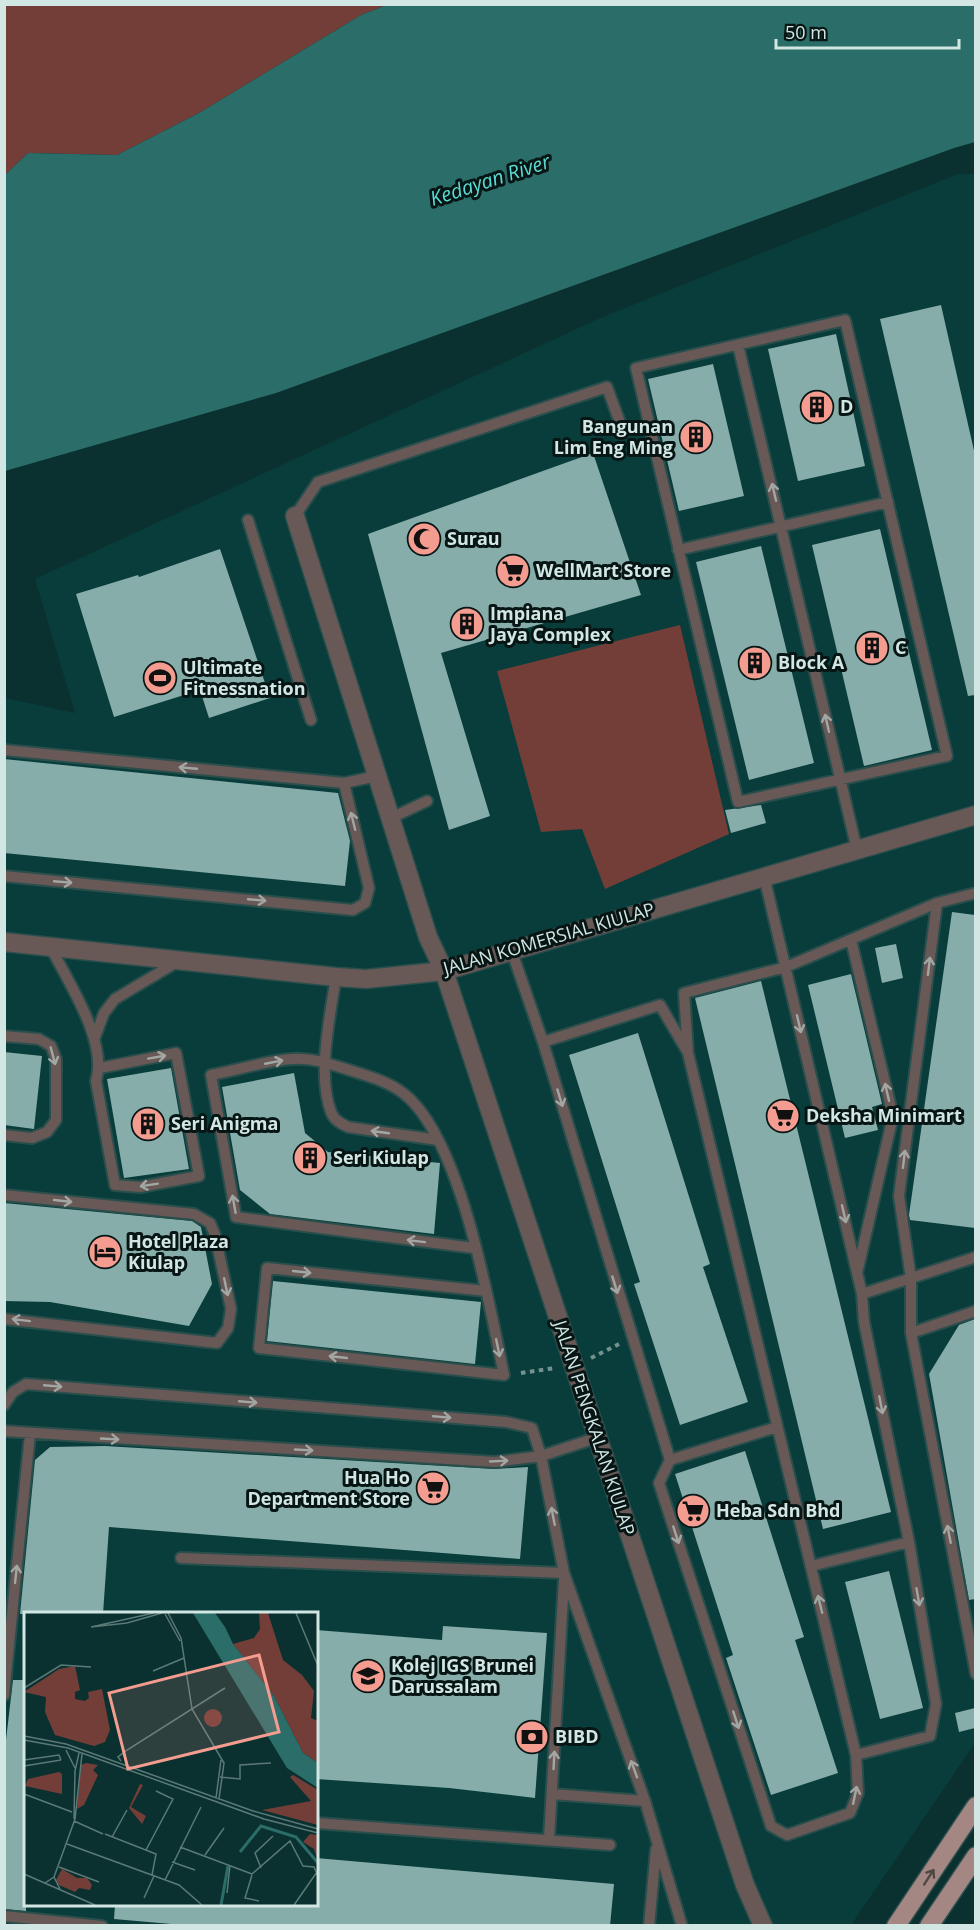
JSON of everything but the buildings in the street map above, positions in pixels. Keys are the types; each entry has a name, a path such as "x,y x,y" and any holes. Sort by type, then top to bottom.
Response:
{"main road":[{"path":"896,1926 975,1805"},
{"path":"929,1926 975,1856"}],"street":[{"name":"JALAN PENGKALAN KIULAP","path":"295,516 428,937 444,971 745,1885"},
{"name":"JALAN KOMERSIAL KIULAP","path":"4,942 366,979 444,971 975,816"},
{"path":"745,1885 752,1926"},
{"path":"745,1885 763,1926"}],"lane":[{"path":"845,320 947,756 738,802 636,368 738,345 845,320"},
{"path":"738,345 856,850"},
{"path":"295,516 318,482 607,387 622,428"},
{"path":"678,550 888,502"},
{"path":"248,520 311,720"},
{"path":"4,750 344,783 377,776"},
{"path":"4,876 353,910 365,903 369,888 344,783"},
{"path":"391,818 427,801"},
{"path":"764,876 862,1294 864,1322 909,1542 936,1704 930,1736 856,1755"},
{"path":"512,952 543,1042 670,1460 659,1483 771,1826 787,1835 850,1813 858,1793 856,1755 688,1053 684,993 786,967 937,903 975,893"},
{"path":"937,903 899,1196 911,1279 911,1333 975,1674"},
{"path":"851,939 892,1116 857,1272"},
{"path":"50,946 94,1037 100,1068 96,1081 115,1185 140,1187 199,1176 176,1053 100,1068"},
{"path":"94,1037 104,1013 115,999 179,960"},
{"path":"336,977 324,1061 331,1112 337,1121 348,1127 438,1140"},
{"path":"543,1042 660,1005 688,1053"},
{"path":"4,1036 39,1039 51,1047 56,1059 56,1120 47,1132 32,1138 4,1135"},
{"path":"474,1248 236,1218 211,1075 293,1058 324,1061 382,1081 403,1093 418,1107 454,1170 486,1291 504,1375 259,1348 267,1268 486,1291"},
{"path":"4,1195 194,1214 210,1223 215,1235 231,1309 228,1328 217,1343 4,1318"},
{"path":"862,1294 975,1257"},
{"path":"911,1333 975,1311"},
{"path":"4,1405 13,1392 26,1384 506,1422 532,1428 541,1456 564,1573 645,1801 682,1926"},
{"path":"670,1460 777,1427"},
{"path":"4,1431 495,1462 541,1456 596,1438"},
{"path":"4,1695 30,1434"},
{"path":"811,1566 909,1542"},
{"path":"182,1558 564,1573"},
{"path":"549,1839 564,1573"},
{"path":"552,1794 645,1801"},
{"path":"318,1823 610,1845"},
{"path":"649,1926 657,1843"},
{"path":"4,1916 102,1926"}],"shaded area":[{"path":"5,5 387,5 361,15 199,113 117,155 28,153 5,175"},
{"path":"958,174 975,174 975,1743 851,1925 5,1926 5,698 75,713 35,579 598,319"},
{"path":"680,625 729,834 605,889 582,829 541,832 497,671"}],"water":[{"name":"Kedayan River","path":"387,5 975,5 975,142 276,393 5,471 5,175 28,153 117,155 199,113 361,15"}],"place":[{"name":"D","path":"817,407"},
{"name":"Bangunan Lim Eng Ming","path":"696,437"},
{"name":"Surau","path":"424,539"},
{"name":"WellMart Store","path":"513,571"},
{"name":"Impiana Jaya Complex","path":"467,624"},
{"name":"C","path":"872,648"},
{"name":"Block A","path":"755,663"},
{"name":"Ultimate Fitnessnation","path":"160,678"},
{"name":"Deksha Minimart","path":"783,1116"},
{"name":"Seri Anigma","path":"148,1124"},
{"name":"Seri Kiulap","path":"310,1158"},
{"name":"Hotel Plaza Kiulap","path":"105,1252"},
{"name":"Hua Ho Department Store","path":"433,1488"},
{"name":"Heba Sdn Bhd","path":"693,1511"},
{"name":"Kolej IGS Brunei Darussalam","path":"368,1676"},
{"name":"BIBD","path":"532,1737"}]}
